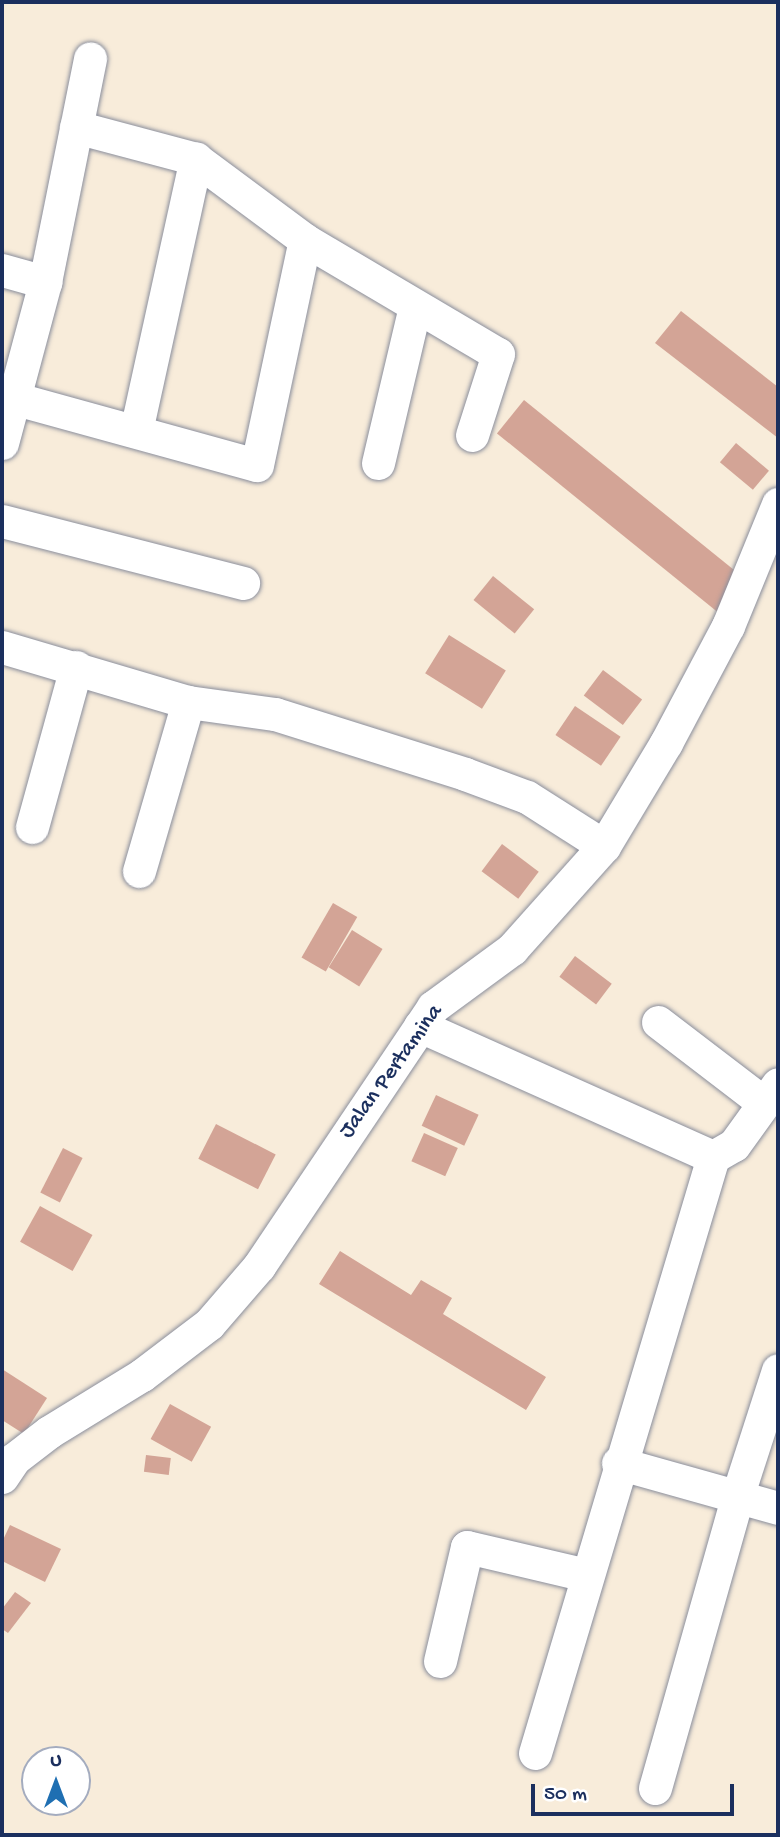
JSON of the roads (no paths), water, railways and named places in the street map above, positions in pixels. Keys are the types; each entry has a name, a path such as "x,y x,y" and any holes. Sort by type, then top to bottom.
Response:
{"street":[{"path":"2,443 9,396 45,282 90,58"},
{"path":"76,127 196,159 305,240 498,354 472,435"},
{"path":"136,431 196,159"},
{"path":"9,396 257,465 305,240"},
{"path":"2,270 45,282"},
{"path":"378,463 415,306"},
{"name":"Jalan Pertamina","path":"2,1477 14,1459 49,1432 142,1375 209,1324 259,1266 433,1007 512,949 604,846 666,743 727,626 778,503"},
{"path":"2,521 243,583"},
{"path":"2,647 188,702 275,714 465,774 527,797 604,846"},
{"path":"32,827 76,667"},
{"path":"139,871 188,702"},
{"path":"535,1753 618,1463 713,1157 734,1145 771,1094 658,1022"},
{"path":"420,1026 713,1157"},
{"path":"655,1788 738,1494 778,1370"},
{"path":"618,1463 738,1494 778,1508"},
{"path":"440,1661 467,1547 586,1575"}]}
